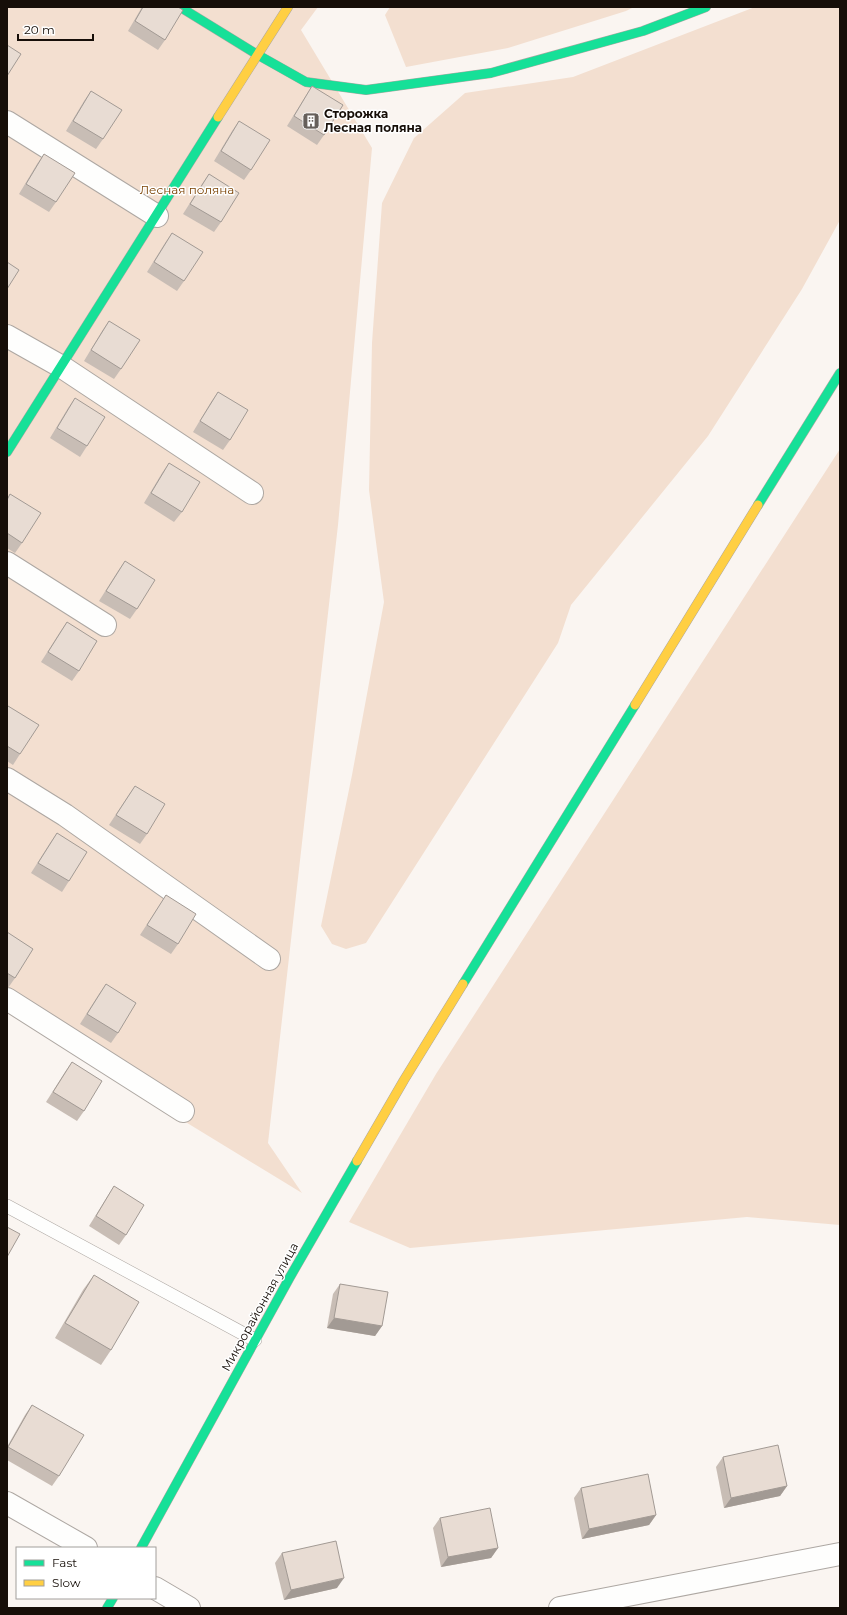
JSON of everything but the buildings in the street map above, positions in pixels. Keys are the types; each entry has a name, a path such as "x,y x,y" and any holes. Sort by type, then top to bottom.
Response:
{"street":[{"path":"180,7 258,55 306,82 366,90 491,73 643,31 706,7"},
{"path":"7,452 62,368 288,7"},
{"path":"7,122 157,216"},
{"path":"7,336 62,368 252,493"},
{"name":"Микрорайонная улица","path":"142,1547 290,1277 404,1080 840,373"},
{"path":"7,562 105,625"},
{"path":"7,779 65,815 269,959"},
{"path":"7,999 183,1111"},
{"path":"7,1502 84,1547"},
{"path":"560,1608 840,1554"},
{"path":"156,1589 190,1608"},
{"path":"108,1608 112,1599"}],"lane":[{"path":"7,1206 255,1340"}],"green space":[{"name":"Лесная поляна","path":"7,7 318,7 301,30 372,148 338,525 268,1143 302,1193 7,1013"},
{"path":"390,7 634,7 626,11 508,48 406,67 385,15"},
{"path":"755,7 840,7 840,220 802,289 708,436 571,605 558,643 366,943 346,949 332,944 321,926 352,775 384,602 369,490 372,343 382,203 414,138 465,93 573,77"},
{"path":"840,449 840,1225 747,1217 410,1248 349,1222 436,1074"}],"traffic: fast":[{"path":"180,7 258,55 306,82 366,90 491,73 643,31 706,7"},
{"path":"7,452 218,117"},
{"path":"758,505 840,373"},
{"path":"463,984 635,705"},
{"path":"142,1547 290,1277 357,1161"},
{"path":"107,1608 112,1599"}],"traffic: slow":[{"path":"218,117 288,7"},
{"path":"635,705 758,505"},
{"path":"357,1161 404,1080 463,984"}],"place":[{"name":"Сторожка Лесная поляна","path":"311,121"}]}
